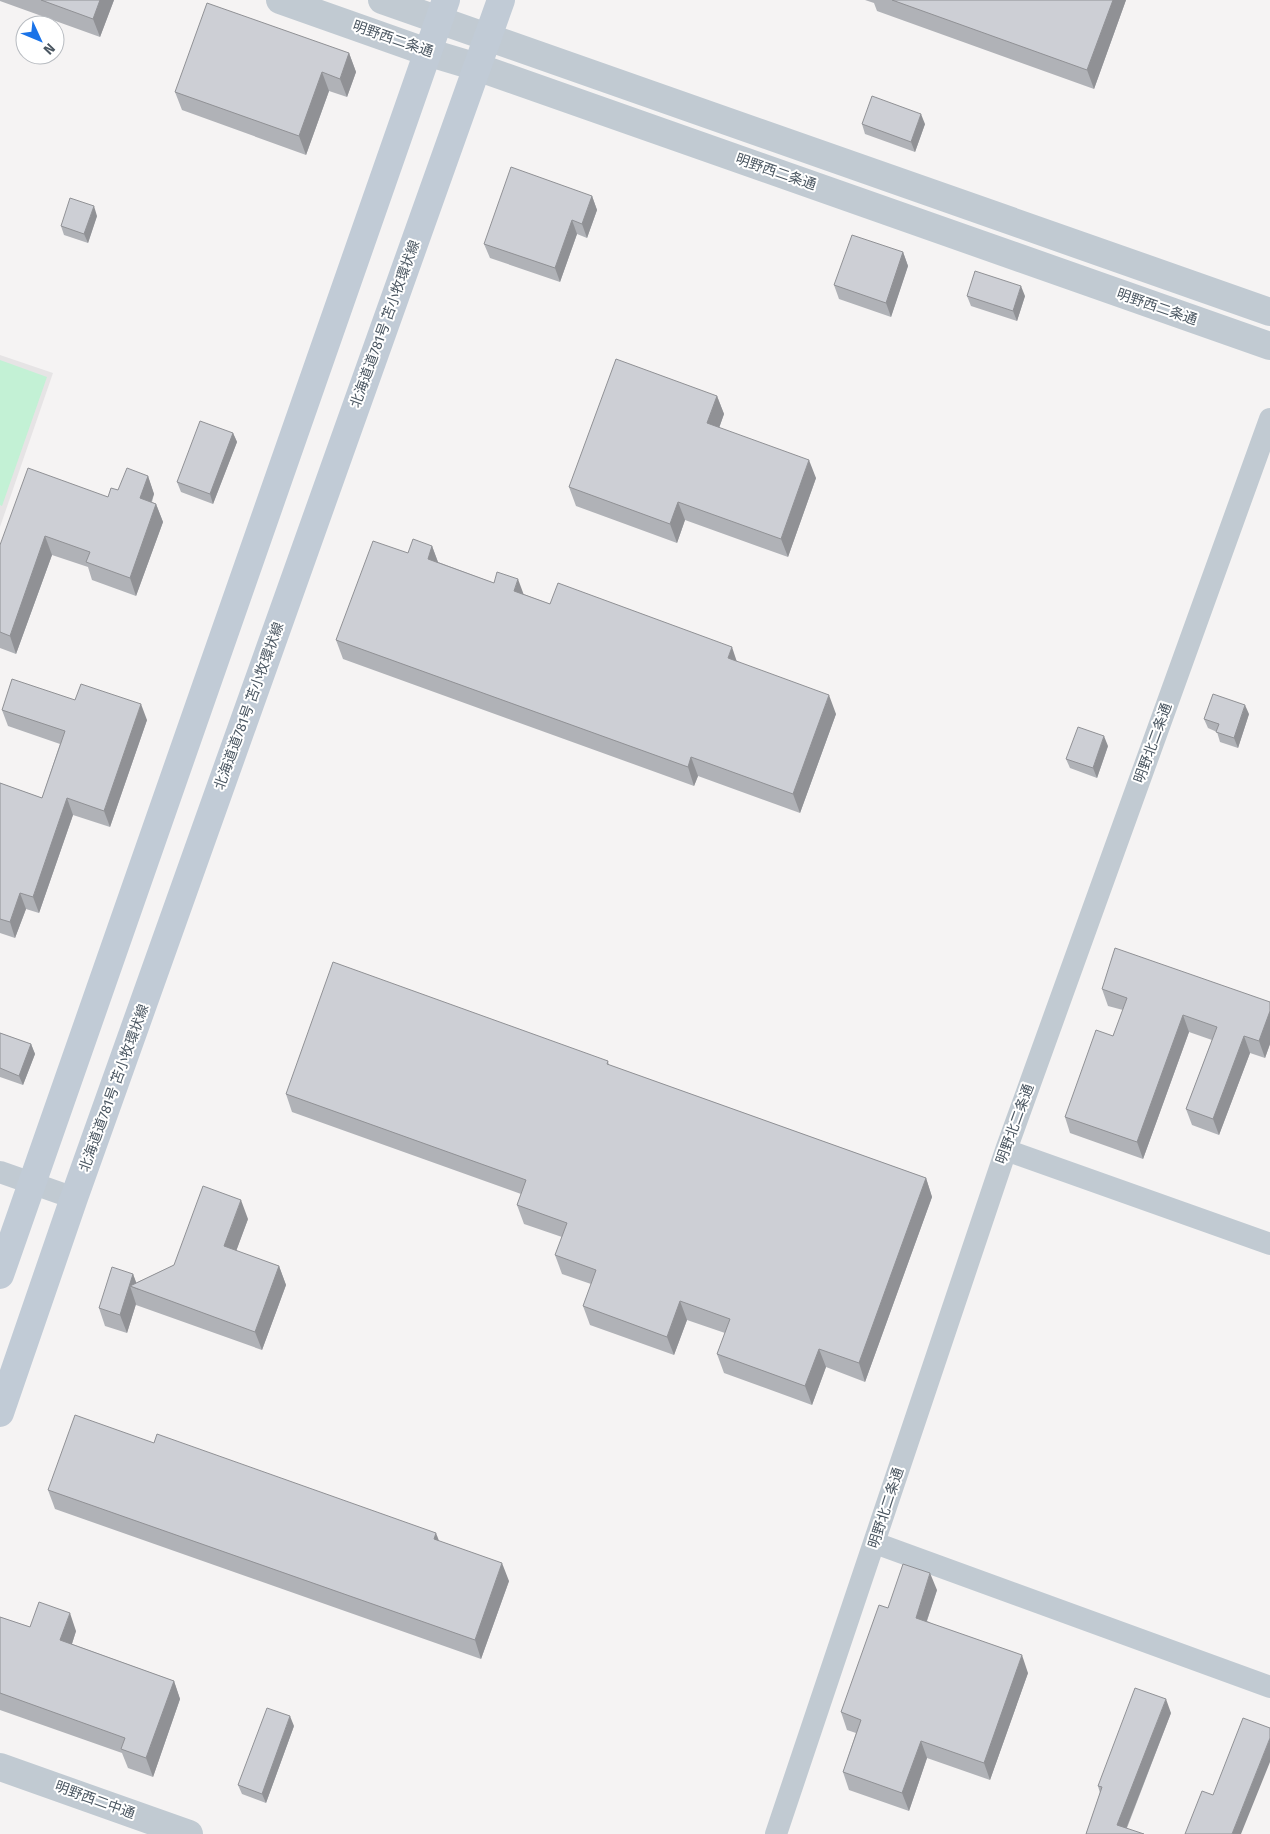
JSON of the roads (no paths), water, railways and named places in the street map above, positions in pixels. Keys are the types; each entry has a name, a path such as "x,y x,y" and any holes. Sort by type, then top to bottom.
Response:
{"main road":[{"name":"北海道道781号 苫小牧環状線","path":"0,1413 74,1198 501,0"},
{"path":"0,1275 442,10"}],"street":[{"name":"明野西二条通","path":"280,0 1270,346"},
{"path":"382,0 442,10 488,37 1270,312"},
{"name":"明野北二条通","path":"776,1834 1006,1150 1270,419"},
{"path":"1006,1150 1270,1244"},
{"path":"0,1172 74,1198"},
{"path":"875,1543 1270,1687"},
{"name":"明野西二中通","path":"0,1767 189,1834"}]}
